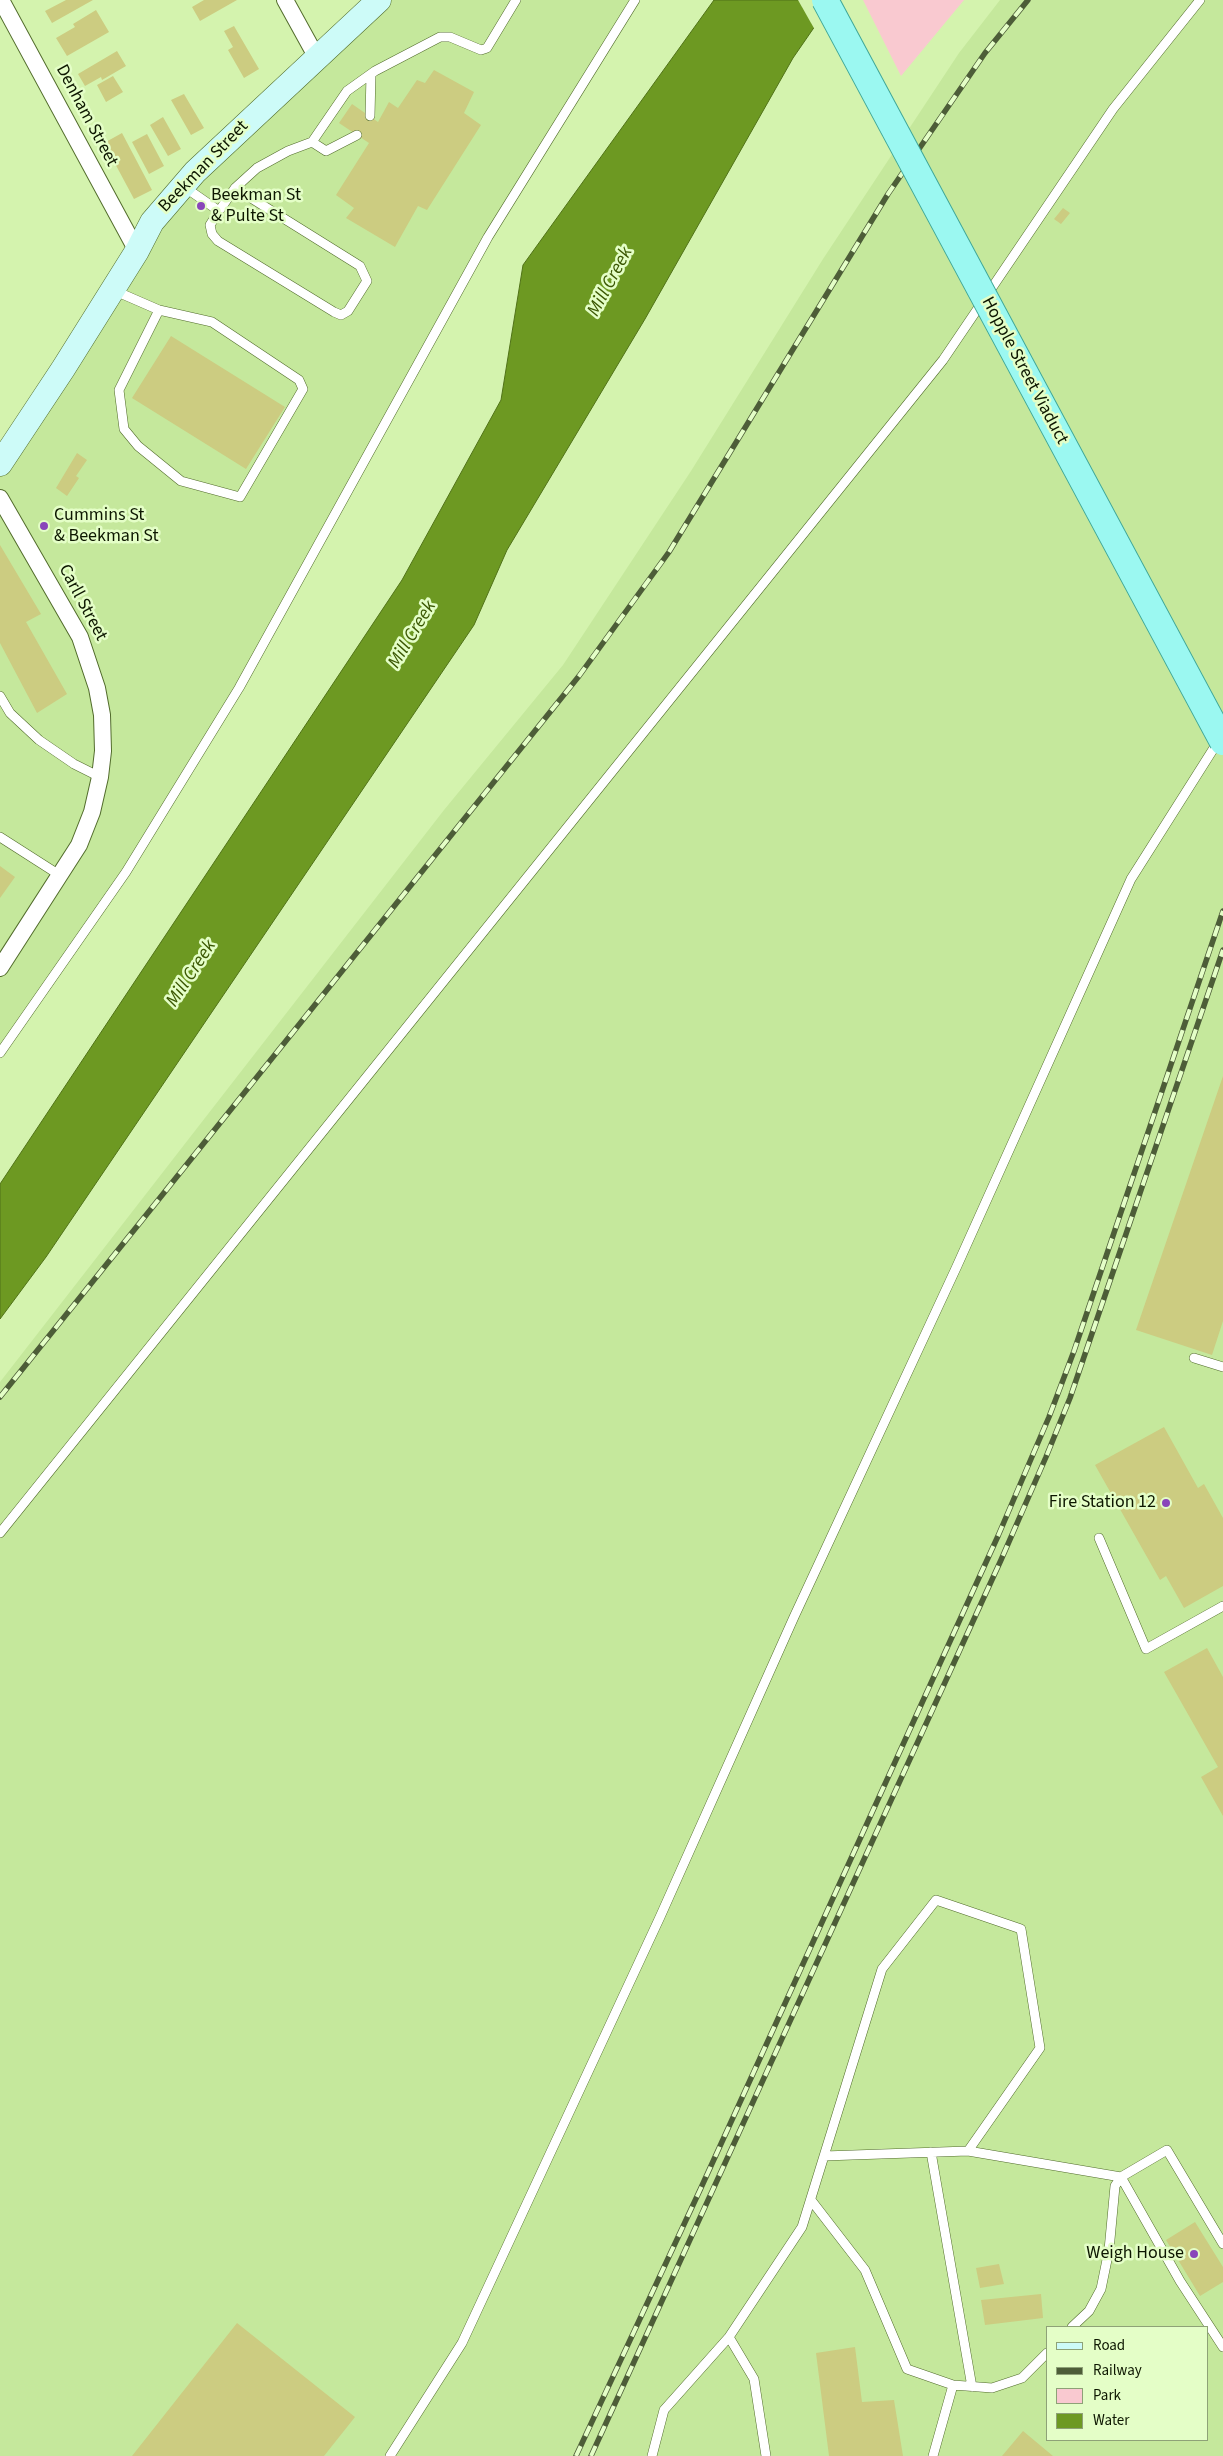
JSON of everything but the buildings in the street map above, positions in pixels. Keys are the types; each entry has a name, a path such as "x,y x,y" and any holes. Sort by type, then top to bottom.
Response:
{"main road":[{"name":"Beekman Street","path":"0,464 113,290 152,222 182,186 222,146 379,0"},
{"name":"Hopple Street Viaduct","path":"825,0 1223,742"}],"street":[{"name":"Denham Street","path":"2,0 137,251"},
{"path":"285,0 317,58"},
{"name":"Carll Street","path":"0,498 80,637 90,662 100,706 103,751 100,777 92,812 79,845 61,876 0,968"}],"lane":[{"path":"235,188 360,266 366,281 348,311 341,315 334,312 218,241 212,234 210,225 235,188 257,168 288,151 312,142 347,91 371,74 440,37 450,37 481,50 487,48 516,0"},
{"path":"0,1053 126,872 239,688 488,237 635,0"},
{"path":"0,1533 943,360 1113,109 1200,0"},
{"path":"370,116 371,74"},
{"path":"312,142 326,151 357,135"},
{"path":"182,186 219,211"},
{"path":"113,290 159,310 212,322 299,380 303,389 240,497 181,481 138,446 124,429 119,390 159,310"},
{"path":"0,696 10,713 39,740 74,764 100,777"},
{"path":"390,2456 462,2343 660,1917 794,1617 1132,879 1223,734"},
{"path":"0,837 61,876"},
{"path":"1194,1358 1223,1367"},
{"path":"1099,1538 1146,1649 1223,1606"},
{"path":"652,2456 664,2410 729,2337 802,2228 882,1969 936,1900 1020,1929 1040,2048 968,2150"},
{"path":"824,2156 968,2150 1120,2177 1180,2281 1223,2347"},
{"path":"1073,2326 1089,2311 1101,2289 1109,2250 1115,2186 1120,2177 1167,2150 1223,2244"},
{"path":"930,2152 972,2387"},
{"path":"810,2200 865,2270 907,2369 953,2385 992,2388 1022,2378 1046,2354"},
{"path":"729,2337 754,2379 766,2456"},
{"path":"933,2456 953,2385"}],"shaded area":[{"path":"379,0 635,0 488,237 239,688 126,872 0,1053 0,464 152,222"},
{"path":"1000,0 1223,0 1223,2456 0,2456 0,1382 444,810 563,665 691,471 823,259 959,53"}],"green space":[{"path":"863,0 964,0 901,76"}],"water":[{"name":"Mill Creek","path":"714,0 833,0 793,58 645,319 507,550 474,625 46,1257 0,1319 0,1184 402,580 501,400 523,265"}],"pier":[{"path":"798,0 835,0 815,30"}],"railway":[{"path":"0,1397 579,676 669,552 888,194 985,53 1028,0"},
{"path":"576,2456 700,2190 998,1536 1049,1417 1074,1351 1223,911"},
{"path":"591,2456 1001,1560 1046,1457 1070,1398 1223,950"}],"place":[{"name":"Beekman St & Pulte St","path":"201,206"},
{"name":"Cummins St & Beekman St","path":"44,526"},
{"name":"Fire Station 12","path":"1166,1503"},
{"name":"Weigh House","path":"1194,2254"}]}
